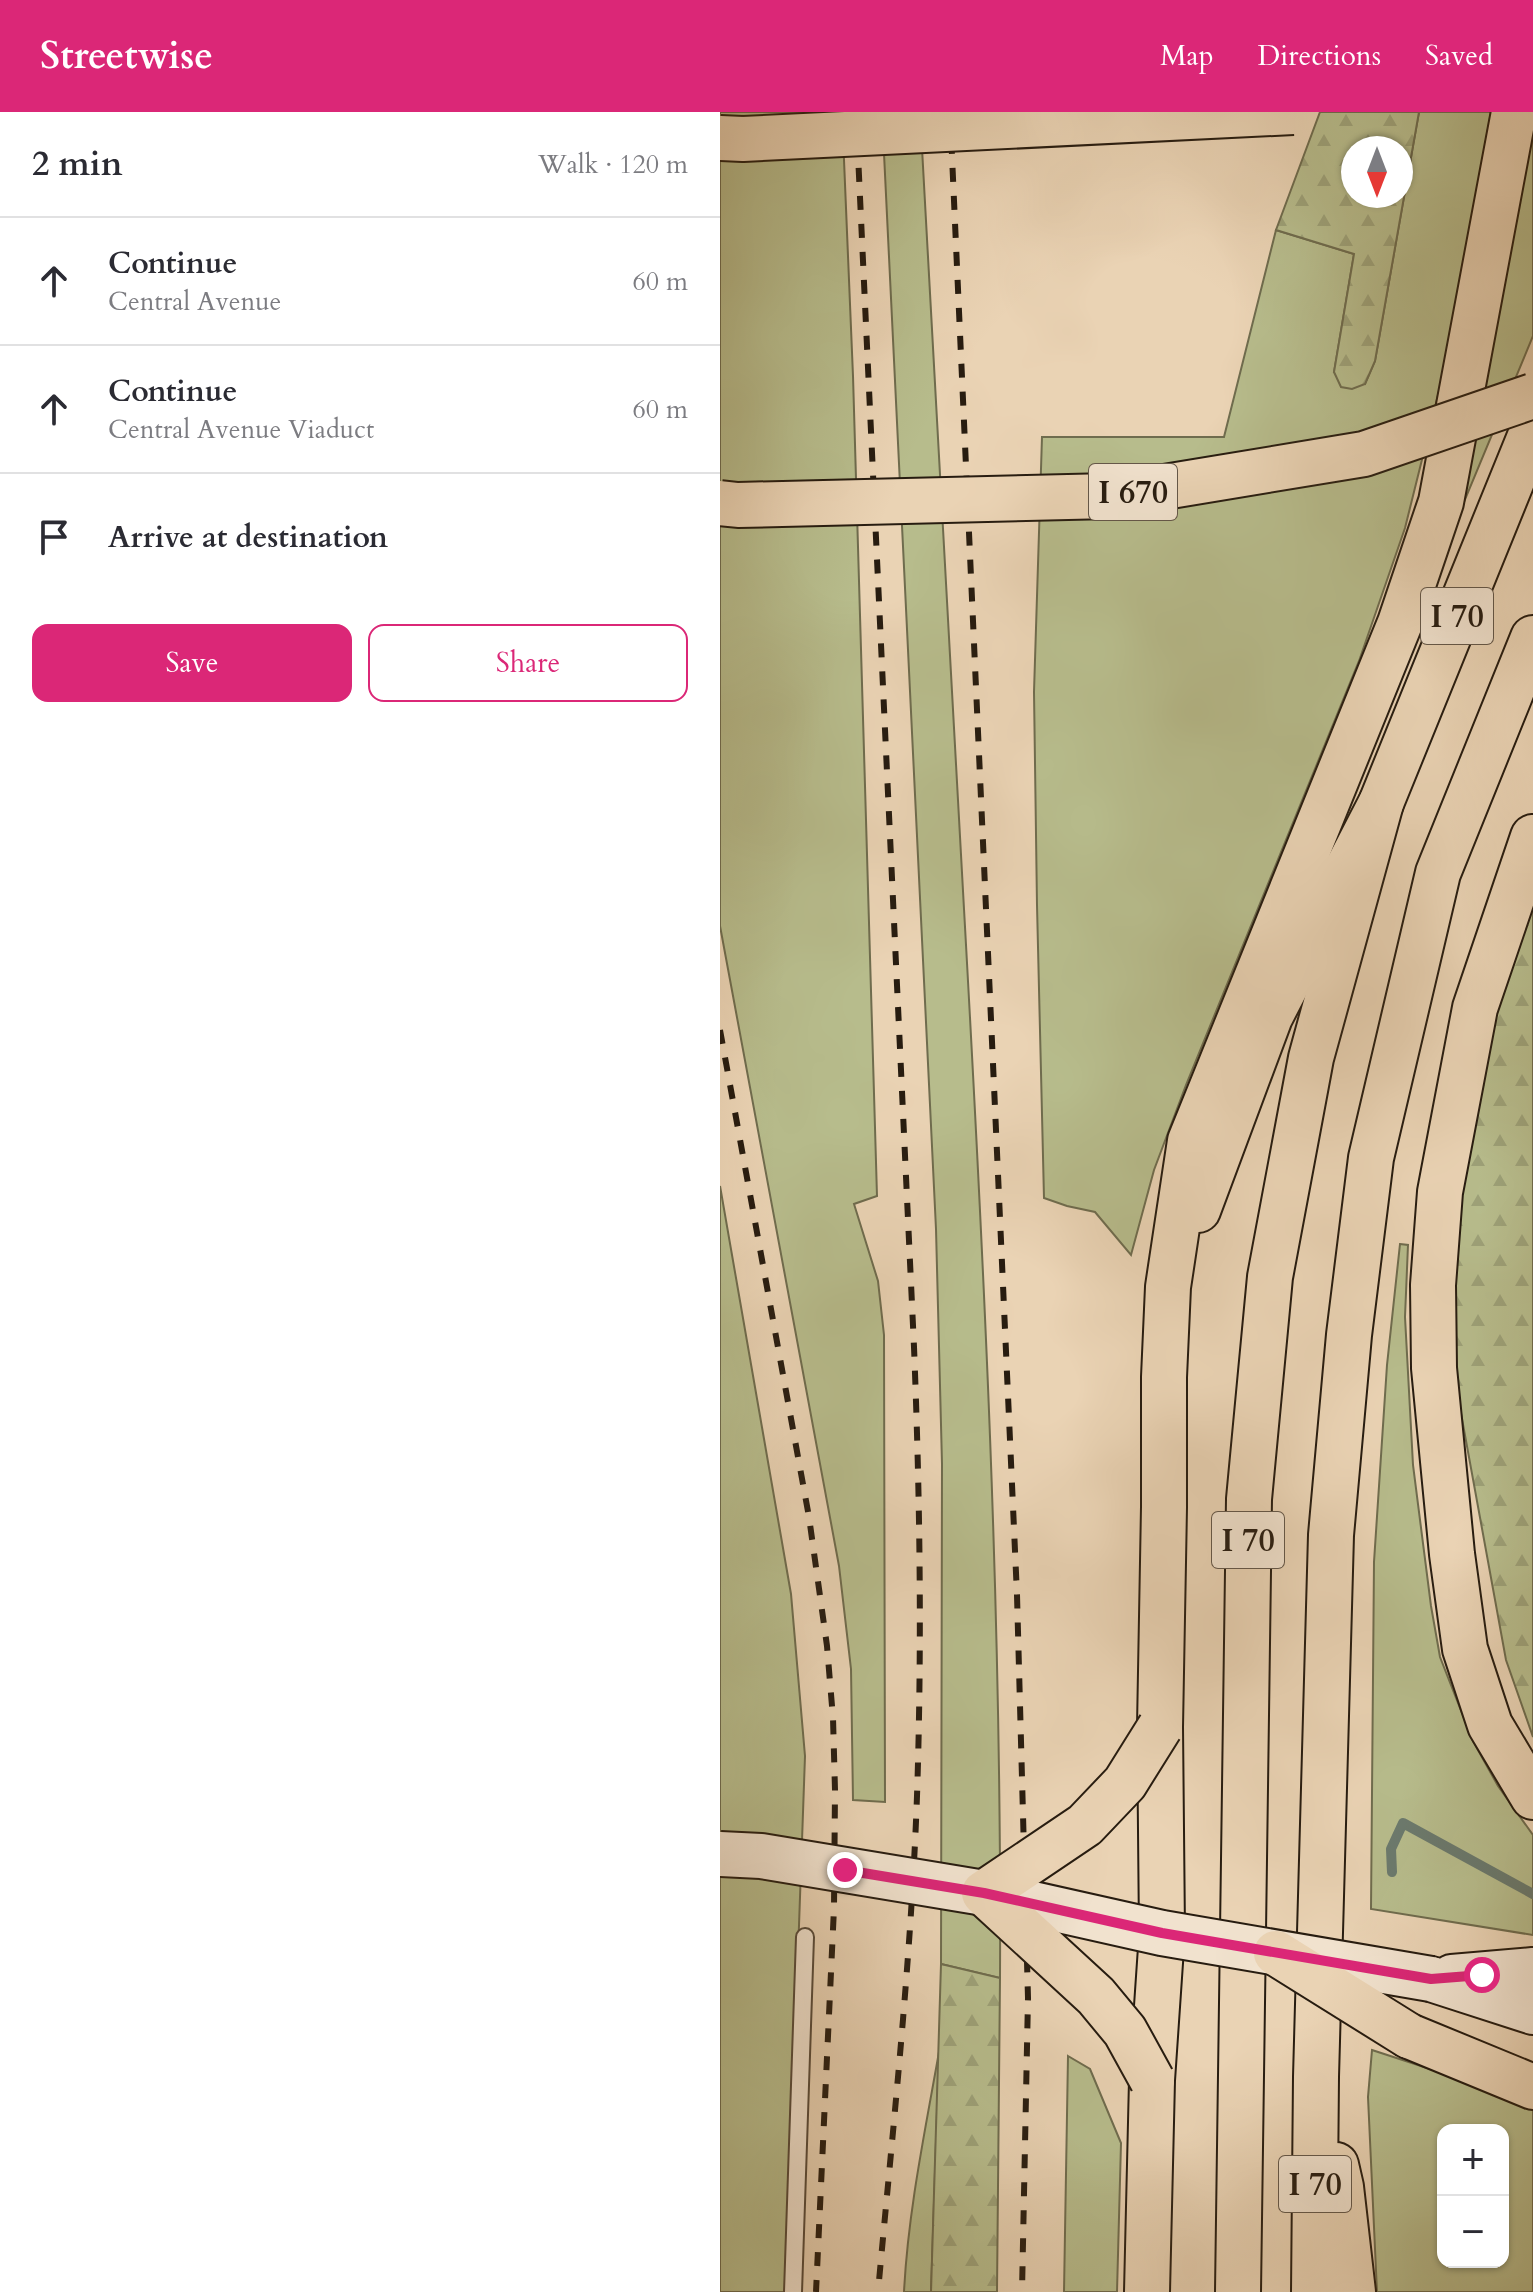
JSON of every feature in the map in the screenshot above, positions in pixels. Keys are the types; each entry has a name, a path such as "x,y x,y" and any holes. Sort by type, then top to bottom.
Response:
{"highway":[{"path":"720,138 759,139 1293,112"},
{"path":"1147,2292 1152,2080 1162,1933 1160,1727 1164,1377 1168,1287 1190,1141 1400,623 1441,502 1514,112"},
{"name":"I 670","path":"720,503 1110,496 1364,454 1533,396"},
{"name":"I 70","path":"1238,2292 1249,1499 1270,1277 1311,1058 1381,803 1533,429"},
{"name":"I 70","path":"1314,2292 1316,2077 1331,1535 1349,1335 1371,1158 1438,873 1533,638"},
{"path":"1438,873 1533,720"},
{"path":"1168,1287 1270,1017 1381,803"},
{"path":"1533,837 1475,1008 1440,1192 1433,1285 1434,1368 1452,1554 1465,1649 1490,1725 1533,1797"},
{"path":"1152,2080 1125,2031 1096,1996 984,1893 1085,1825 1125,1783 1160,1727"},
{"path":"1276,1953 1409,2036 1533,2087"},
{"path":"1316,2077 1341,2187 1353,2292"}],"main road":[{"path":"720,1854 761,1856 984,1893 1162,1933 1431,1979 1533,2012"},
{"path":"1431,1979 1533,1970"}],"lane":[{"path":"793,2292 805,1937"}],"green space":[{"path":"720,112 842,112 853,376 877,1196 854,1204 878,1281 884,1335 885,1802 853,1800 851,1669 839,1566 720,926"},
{"path":"882,112 920,112 985,1310 998,1710 1000,1978 941,1964 942,1464 936,1229"},
{"path":"1320,112 1419,112 1413,146 1413,136 1341,136 1341,208 1402,208 1375,361 1365,384 1352,389 1341,387 1334,372 1354,254 1276,230"},
{"path":"1419,112 1491,112 1447,359 1405,528 1359,661 1186,1085 1154,1170 1131,1255 1095,1212 1044,1198 1034,692 1042,437 1224,437 1276,230 1354,254 1334,372 1365,384 1375,361 1402,208 1413,208 1413,146"},
{"path":"1533,123 1533,336 1444,550 1475,436"},
{"path":"1533,871 1533,1737 1506,1660 1458,1397 1451,1290 1471,1098"},
{"path":"720,1186 791,1594 805,1756 786,2292 720,2292"},
{"path":"1400,1244 1408,1245 1405,1317 1413,1465 1440,1657 1473,1741 1498,1786 1533,1835 1533,1935 1371,1909 1374,1562 1387,1365"},
{"path":"941,1964 1000,1978 997,2292 931,2292"},
{"path":"1372,2050 1479,2085 1533,2110 1533,2292 1377,2292 1368,2097"},
{"path":"939,2052 931,2292 904,2292 913,2202"},
{"path":"1068,2056 1090,2069 1121,2143 1117,2292 1064,2292"}],"waterway":[{"path":"1392,1872 1391,1849 1403,1823 1533,1894"}],"railway":[{"path":"856,112 914,1347 920,1572 919,1740 914,1858 901,2044 878,2292"},
{"path":"950,112 1017,1595 1028,1998 1022,2292"},
{"path":"720,1030 809,1517 827,1646 833,1718 834,1908 816,2292"}],"route":[{"path":"845,1870 984,1893 1162,1933 1431,1979 1482,1975"}]}
